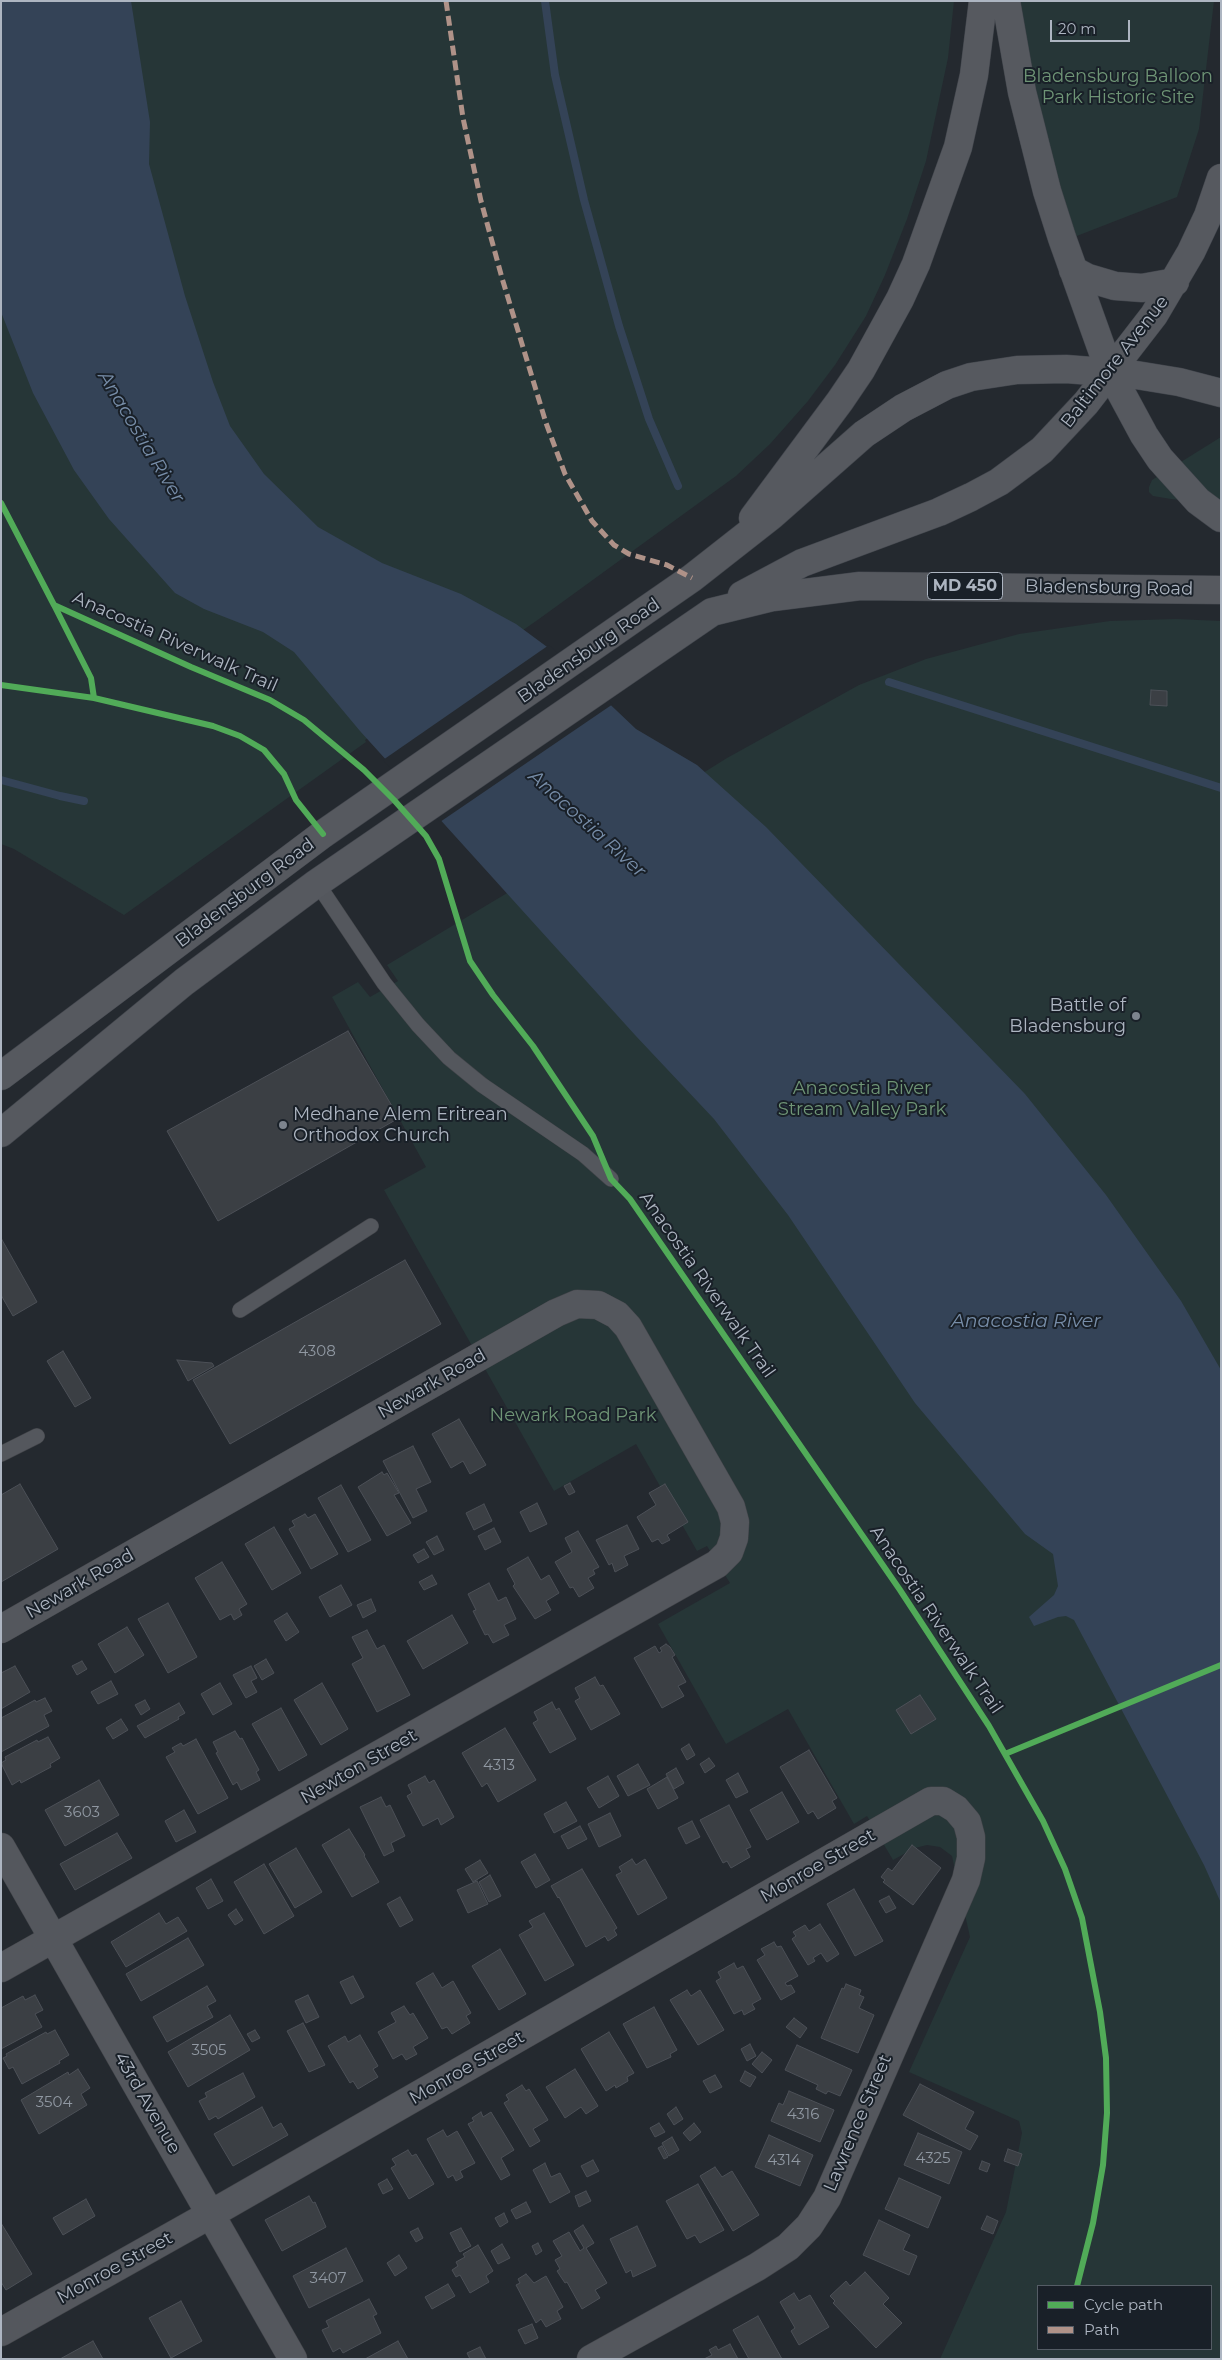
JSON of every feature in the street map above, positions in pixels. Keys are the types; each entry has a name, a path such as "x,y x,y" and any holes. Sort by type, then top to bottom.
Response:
{"main road":[{"path":"732,548 861,370 912,273 931,226 958,147 974,75 983,1"},
{"path":"1006,1 1021,84 1053,210 1110,372 1144,435 1160,459 1198,501 1221,518"},
{"name":"Baltimore Avenue","path":"712,612 802,563 939,512 999,482 1042,450 1086,403 1149,322 1175,282 1208,216 1221,178"},
{"path":"1073,270 1088,278 1115,286 1142,288 1175,282"},
{"name":"Bladensburg Road","path":"1,1076 323,834 642,614 732,548 864,434 903,408 947,385 971,378 1017,370 1066,369 1110,372 1179,382 1221,393"},
{"name":"Bladensburg Road","path":"1,1133 184,982 317,882 712,612 773,597 860,586 1221,590"}],"street":[{"name":"Newark Road","path":"1,1629 556,1313 577,1304 598,1305 617,1315 628,1328 731,1507 735,1522 734,1538 729,1552 717,1564"},
{"name":"Newton Street","path":"1,1968 54,1940 717,1564"},
{"name":"Monroe Street","path":"1,2332 211,2214 931,1801"},
{"name":"Lawrence Street","path":"592,2359 757,2267 788,2247 809,2226 827,2198 966,1880 971,1858 972,1837 967,1822 956,1809 943,1801 931,1801"},
{"name":"43rd Avenue","path":"1,1847 293,2359"}],"lane":[{"path":"317,882 384,983 418,1025 449,1058 482,1085 583,1154 611,1180"},
{"path":"240,1310 371,1226"},
{"path":"1,1454 37,1436"}],"green space":[{"path":"1,1 954,1 948,58 926,161 907,219 885,275 866,316 835,365 808,401 770,444 736,476 539,619 365,740 366,742 124,915 14,849 1,844"},
{"name":"Bladensburg Balloon Park Historic Site","path":"1016,1 1214,1 1199,129 1177,197 1069,239 1039,130"},
{"path":"1221,437 1221,504 1153,496 1149,492 1152,480"},
{"name":"Anacostia River Stream Valley Park","path":"1176,619 1221,621 1221,2359 940,2359 1006,2212 1022,2133 1019,2121 909,2072 970,1937 952,1856 940,1847 927,1845 915,1848 893,1860 867,1816 854,1824 788,1709 726,1744 658,1624 730,1583 707,1546 697,1551 636,1444 554,1491 384,1190 426,1167 332,997 358,982 370,997 398,981 387,965 704,775 703,773 727,758 859,685 926,659 1019,634 1110,621"}],"water":[{"name":"Anacostia River","path":"1,1 131,1 150,122 149,164 185,296 213,382 230,426 264,474 318,527 382,563 461,594 516,624 558,655 636,729 697,765 766,827 1025,1094 1106,1195 1181,1301 1221,1370 1221,1903 1204,1865 1074,1620 1066,1616 1058,1617 1034,1626 1029,1617 1054,1595 1058,1586 1053,1554 1025,1534 915,1403 788,1215 714,1119 635,1035 360,731 294,652 263,632 204,609 175,593 109,519 74,470 33,393 1,312"}],"pier":[{"path":"549,645 613,704 440,822 383,760"}],"building":[{"path":"1151,690 1167,691 1167,706 1150,705"},
{"name":"Medhane Alem Eritrean Orthodox Church","path":"348,1031 399,1118 218,1221 167,1131"},
{"path":"1,1238 37,1302 13,1316 1,1295"},
{"path":"405,1260 441,1324 230,1444 193,1380"},
{"path":"63,1351 91,1398 75,1407 47,1361"},
{"path":"177,1360 212,1363 214,1366 188,1381"},
{"path":"459,1419 486,1465 470,1474 463,1461 451,1468 432,1434"},
{"path":"413,1446 431,1482 416,1489 427,1511 413,1518 383,1461"},
{"path":"382,1472 384,1475 387,1473 399,1493 394,1495 411,1523 387,1536 358,1487"},
{"path":"570,1483 575,1492 569,1495 564,1486"},
{"path":"20,1484 58,1549 1,1582 1,1495"},
{"path":"665,1484 688,1522 667,1535 670,1540 662,1544 658,1539 652,1542 637,1517 656,1505 649,1493"},
{"path":"341,1485 371,1540 348,1552 318,1498"},
{"path":"537,1503 547,1524 530,1532 520,1512"},
{"path":"484,1504 492,1521 474,1530 466,1513"},
{"path":"305,1514 308,1518 315,1514 338,1554 311,1569 289,1529 295,1526 292,1521"},
{"path":"627,1525 639,1549 624,1556 628,1565 615,1572 612,1563 609,1565 596,1540"},
{"path":"274,1527 301,1573 272,1590 245,1544"},
{"path":"494,1528 501,1542 485,1550 478,1536"},
{"path":"578,1531 599,1567 593,1570 595,1574 588,1578 594,1588 579,1597 573,1587 570,1588 555,1562 572,1552 565,1538"},
{"path":"437,1536 444,1550 434,1555 426,1542"},
{"path":"424,1549 429,1557 418,1563 413,1555"},
{"path":"528,1557 541,1580 549,1575 559,1593 546,1601 551,1610 535,1619 513,1586 515,1584 507,1569"},
{"path":"222,1562 247,1604 239,1609 242,1615 234,1620 231,1614 220,1620 195,1578"},
{"path":"432,1575 437,1584 424,1590 419,1582"},
{"path":"489,1583 498,1601 506,1597 516,1619 504,1625 509,1635 493,1643 488,1634 485,1635 473,1611 476,1610 468,1594"},
{"path":"341,1585 352,1605 330,1617 319,1597"},
{"path":"371,1599 376,1611 363,1618 357,1605"},
{"path":"168,1603 197,1657 168,1673 138,1619"},
{"path":"287,1613 299,1632 286,1641 274,1621"},
{"path":"452,1615 468,1643 423,1669 407,1641"},
{"path":"127,1627 144,1655 115,1673 98,1644"},
{"path":"367,1630 377,1649 384,1645 410,1695 377,1712 352,1664 363,1658 352,1637"},
{"path":"666,1644 675,1655 672,1657 686,1682 678,1686 684,1696 662,1708 634,1658 655,1646 659,1653 662,1651 660,1648"},
{"path":"266,1659 274,1673 262,1680 254,1666"},
{"path":"82,1661 87,1669 77,1675 72,1666"},
{"path":"15,1666 30,1692 1,1709 1,1673"},
{"path":"251,1666 257,1678 251,1681 257,1692 246,1698 233,1675"},
{"path":"595,1677 600,1686 603,1685 620,1714 591,1730 575,1701 580,1698 575,1688"},
{"path":"111,1681 118,1694 98,1704 91,1692"},
{"path":"220,1683 232,1704 213,1715 201,1694"},
{"path":"322,1683 348,1729 321,1745 294,1700"},
{"path":"920,1695 936,1719 911,1734 896,1710"},
{"path":"45,1698 52,1711 44,1715 49,1726 1,1752 1,1718 35,1700 36,1702"},
{"path":"145,1700 150,1709 141,1715 135,1705"},
{"path":"552,1702 556,1710 559,1708 576,1739 550,1753 533,1723 538,1720 534,1712"},
{"path":"179,1703 185,1713 178,1717 179,1719 145,1738 137,1726"},
{"path":"281,1708 307,1755 279,1771 252,1724"},
{"path":"121,1719 128,1730 113,1739 106,1728"},
{"path":"505,1728 536,1780 498,1802 487,1783 482,1787 462,1753"},
{"path":"235,1731 240,1739 242,1738 259,1770 256,1772 260,1780 241,1790 237,1782 233,1785 216,1753 218,1752 213,1742"},
{"path":"48,1737 60,1758 50,1764 51,1767 21,1783 20,1780 12,1785 1,1763 6,1760 5,1757 37,1740 38,1742"},
{"path":"196,1739 228,1798 198,1814 166,1757 175,1752 172,1748 181,1743 183,1746"},
{"path":"689,1744 695,1755 687,1760 681,1749"},
{"path":"809,1750 837,1798 832,1801 836,1808 818,1819 813,1811 808,1814 780,1767"},
{"path":"709,1758 715,1766 705,1773 700,1764"},
{"path":"638,1764 650,1785 628,1796 617,1776"},
{"path":"676,1768 684,1783 674,1789 666,1774"},
{"path":"738,1773 748,1792 736,1798 726,1780"},
{"path":"425,1776 429,1783 434,1780 454,1817 441,1825 438,1818 423,1826 407,1796 412,1793 408,1785"},
{"path":"608,1776 619,1796 599,1808 587,1788"},
{"path":"667,1777 678,1798 658,1809 647,1789"},
{"path":"99,1780 119,1815 65,1846 45,1810"},
{"path":"782,1792 799,1822 767,1840 750,1810"},
{"path":"381,1797 386,1807 390,1805 405,1836 391,1843 394,1851 384,1856 360,1807"},
{"path":"566,1802 577,1821 554,1833 544,1814"},
{"path":"729,1805 751,1847 746,1849 750,1857 731,1868 727,1861 723,1863 700,1820"},
{"path":"184,1810 196,1832 176,1842 165,1821"},
{"path":"610,1813 621,1836 599,1847 588,1824"},
{"path":"692,1821 700,1837 686,1844 678,1828"},
{"path":"580,1826 587,1839 568,1849 561,1836"},
{"path":"349,1829 379,1882 352,1897 322,1845"},
{"path":"117,1833 132,1858 75,1890 60,1864"},
{"path":"912,1845 941,1868 913,1905 883,1882 885,1880 881,1877 888,1868 892,1871"},
{"path":"296,1848 322,1892 295,1908 269,1864"},
{"path":"535,1854 550,1880 536,1888 521,1862"},
{"path":"632,1859 636,1865 645,1859 667,1898 638,1915 616,1875 622,1872 619,1867"},
{"path":"480,1860 488,1873 473,1882 465,1869"},
{"path":"264,1864 294,1916 264,1934 234,1882"},
{"path":"582,1869 617,1928 614,1930 617,1935 608,1941 605,1936 586,1947 551,1886"},
{"path":"490,1875 501,1896 489,1902 479,1882"},
{"path":"211,1879 223,1901 208,1909 196,1888"},
{"path":"477,1881 488,1904 468,1913 457,1890"},
{"path":"854,1889 883,1941 855,1956 827,1904"},
{"path":"889,1896 896,1908 886,1913 879,1901"},
{"path":"400,1897 413,1920 400,1927 387,1904"},
{"path":"236,1909 243,1920 235,1925 228,1915"},
{"path":"159,1913 166,1924 178,1917 187,1931 126,1967 111,1942"},
{"path":"544,1913 574,1965 545,1981 519,1935 533,1927 529,1921"},
{"path":"820,1924 839,1954 827,1962 821,1953 813,1958 815,1961 808,1965 792,1939 796,1936 793,1932 805,1925 809,1931"},
{"path":"188,1938 204,1965 141,2001 126,1974"},
{"path":"774,1942 777,1947 781,1946 798,1976 785,1983 787,1986 791,1985 795,1992 781,2000 757,1960 765,1955 761,1949"},
{"path":"500,1949 526,1994 499,2010 472,1966"},
{"path":"734,1963 737,1969 743,1966 761,1999 752,2004 755,2009 744,2015 742,2010 734,2014 716,1981 721,1978 718,1972"},
{"path":"433,1973 442,1988 453,1981 471,2013 466,2016 470,2023 452,2034 447,2027 442,2029 416,1983"},
{"path":"353,1976 364,1997 351,2004 340,1982"},
{"path":"846,1984 861,1990 859,1995 864,1997 859,2008 874,2015 858,2053 821,2038 842,1988 844,1989"},
{"path":"207,1986 216,2001 207,2006 213,2017 167,2042 153,2017"},
{"path":"687,1990 691,1996 700,1990 724,2030 698,2045 670,2000"},
{"path":"35,1995 43,2010 35,2014 42,2027 1,2049 1,2008 23,1996 25,2000"},
{"path":"308,1995 319,2017 306,2023 295,2001"},
{"path":"404,2006 410,2015 413,2013 428,2038 413,2047 417,2054 406,2060 402,2054 393,2059 378,2032 396,2022 391,2013"},
{"path":"654,2007 677,2050 670,2054 671,2057 647,2068 623,2024"},
{"path":"230,2015 250,2050 188,2087 168,2052"},
{"path":"794,2018 807,2028 800,2038 786,2027"},
{"path":"303,2023 325,2065 309,2072 287,2031"},
{"path":"55,2030 69,2055 59,2061 60,2063 22,2084 13,2067 9,2069 3,2058 7,2056 6,2054 46,2032 47,2034"},
{"path":"255,2030 260,2038 252,2042 247,2034"},
{"path":"609,2032 634,2073 627,2077 628,2081 616,2088 615,2085 606,2091 581,2049"},
{"path":"360,2035 378,2066 373,2069 378,2077 358,2089 353,2081 350,2083 328,2046 345,2036 348,2042"},
{"path":"750,2044 756,2056 747,2061 741,2049"},
{"path":"797,2045 852,2070 840,2096 828,2091 826,2094 816,2089 818,2085 785,2070"},
{"path":"762,2052 772,2060 762,2073 752,2064"},
{"path":"78,2069 90,2088 81,2094 87,2105 39,2134 21,2100 68,2072 69,2075"},
{"path":"575,2069 598,2106 586,2114 581,2107 565,2118 546,2087"},
{"path":"745,2071 756,2077 750,2087 740,2081"},
{"path":"243,2073 255,2097 218,2119 216,2116 209,2120 199,2101 207,2097 205,2093"},
{"path":"715,2075 722,2087 710,2093 703,2081"},
{"path":"920,2084 974,2112 965,2129 978,2136 970,2150 903,2115"},
{"path":"522,2085 526,2091 529,2089 548,2120 533,2129 540,2141 530,2147 504,2103 509,2100 506,2095"},
{"path":"789,2091 834,2110 820,2142 771,2121 779,2103 783,2105"},
{"path":"262,2107 273,2128 281,2123 288,2135 233,2166 214,2134"},
{"path":"676,2107 683,2119 674,2125 667,2114"},
{"path":"481,2112 483,2117 491,2112 514,2150 501,2158 510,2175 501,2180 468,2124 474,2121 472,2118"},
{"path":"659,2123 665,2132 655,2137 650,2128"},
{"path":"694,2123 701,2132 690,2141 683,2133"},
{"path":"443,2130 447,2137 457,2131 475,2163 460,2171 463,2177 456,2181 453,2175 448,2178 427,2139"},
{"path":"918,2133 962,2152 949,2184 904,2165"},
{"path":"769,2135 813,2155 800,2186 755,2167"},
{"path":"672,2137 679,2150 669,2156 662,2143"},
{"path":"662,2146 668,2157 664,2159 658,2148"},
{"path":"1008,2149 1022,2154 1018,2166 1004,2161"},
{"path":"408,2150 412,2156 416,2154 434,2184 409,2199 391,2168 396,2165 392,2159"},
{"path":"593,2160 599,2171 587,2177 581,2166"},
{"path":"982,2161 990,2164 987,2172 979,2169"},
{"path":"545,2163 551,2177 560,2173 570,2192 550,2203 533,2170"},
{"path":"715,2167 722,2177 732,2171 759,2215 733,2231 700,2176"},
{"path":"899,2178 941,2197 928,2228 885,2209"},
{"path":"387,2179 393,2189 383,2194 378,2184"},
{"path":"698,2184 724,2230 700,2243 695,2235 687,2239 666,2201"},
{"path":"586,2191 591,2201 579,2207 575,2196"},
{"path":"309,2196 313,2203 315,2202 326,2227 282,2251 265,2220"},
{"path":"86,2199 95,2216 63,2235 53,2218"},
{"path":"526,2202 531,2212 516,2219 511,2210"},
{"path":"504,2213 508,2222 500,2227 495,2218"},
{"path":"987,2216 998,2221 993,2234 981,2229"},
{"path":"879,2220 910,2235 903,2250 917,2256 909,2275 863,2255"},
{"path":"1,2223 32,2274 6,2290 1,2282"},
{"path":"583,2225 594,2243 586,2248 607,2283 595,2290 600,2298 582,2309 567,2282 565,2283 557,2271 560,2269 555,2260 562,2256 553,2241 569,2232 580,2251 584,2248 574,2231"},
{"path":"637,2226 656,2266 633,2277 631,2270 626,2273 610,2239"},
{"path":"418,2228 423,2238 416,2242 410,2232"},
{"path":"461,2228 471,2246 460,2252 450,2233"},
{"path":"538,2243 542,2251 536,2255 532,2246"},
{"path":"502,2244 510,2258 498,2264 491,2251"},
{"path":"478,2245 493,2271 486,2276 489,2282 470,2293 460,2275 456,2277 452,2270 458,2266 456,2262 465,2257 463,2254"},
{"path":"346,2248 363,2281 309,2308 293,2276"},
{"path":"399,2255 407,2268 395,2276 387,2263"},
{"path":"865,2272 889,2298 883,2304 902,2323 876,2348 833,2303 835,2301 830,2296 846,2281 850,2286"},
{"path":"526,2274 534,2283 546,2276 563,2307 557,2311 561,2319 546,2327 541,2319 536,2323 516,2285 520,2283 518,2279"},
{"path":"448,2284 455,2296 432,2309 425,2297"},
{"path":"794,2293 799,2301 810,2295 829,2327 799,2345 791,2331 795,2328 780,2302"},
{"path":"369,2299 377,2314 373,2316 381,2333 343,2353 340,2348 333,2352 322,2330 329,2327 326,2321"},
{"path":"181,2301 202,2341 171,2358 149,2318"},
{"path":"758,2316 782,2359 749,2359 733,2330"},
{"path":"532,2324 538,2338 525,2344 518,2330"},
{"path":"93,2341 103,2359 60,2359"},
{"path":"398,2341 408,2359 365,2359"},
{"path":"730,2344 738,2359 704,2359 712,2355 709,2350 716,2346 718,2350"},
{"path":"480,2347 486,2359 470,2359 467,2353"}],"waterway":[{"path":"545,1 555,75 584,200 619,326 649,419 678,486"},
{"path":"889,682 1221,788"},
{"path":"1,780 84,801"}],"marked path":[{"path":"446,1 463,118 481,201 546,423 565,474 592,521 614,545 629,554 667,565 692,578"}],"cycle path":[{"name":"Anacostia Riverwalk Trail","path":"1,503 54,605 191,667 270,700 304,720 364,770 426,836 439,859 470,961 493,995 533,1046 593,1136 611,1179 630,1199 900,1590 989,1726 1043,1821 1065,1869 1082,1918 1100,2012 1106,2058 1107,2113 1103,2165 1093,2223 1077,2285"},
{"path":"1,685 94,698 91,678 54,605"},
{"path":"94,698 213,726 240,736 264,750 284,774 296,800 323,834"},
{"path":"1005,1754 1221,1665"}],"place":[{"name":"Battle of Bladensburg","path":"1136,1016"},
{"name":"Medhane Alem Eritrean Orthodox Church","path":"283,1125"}],"park label":[{"name":"Newark Road Park","path":"573,1416"}]}
